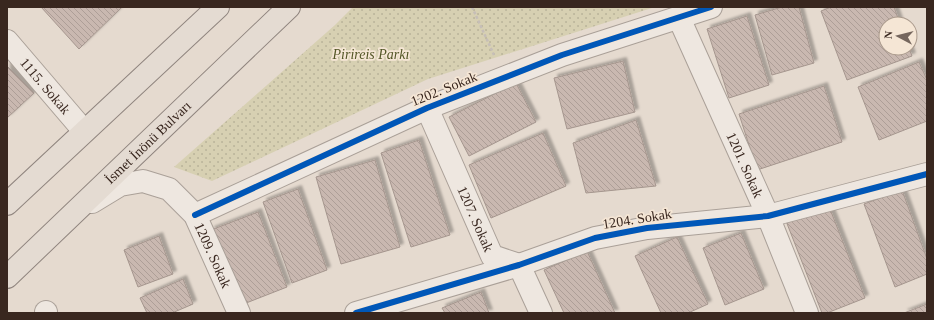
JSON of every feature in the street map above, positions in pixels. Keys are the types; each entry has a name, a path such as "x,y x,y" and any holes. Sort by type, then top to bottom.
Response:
{"main road":[{"path":"7,204 218,7"},
{"name":"İsmet İnönü Bulvarı","path":"7,277 289,7"}],"street":[{"name":"1202. Sokak","path":"195,215 427,108 562,55 711,7"},
{"name":"1201. Sokak","path":"679,18 768,216 807,313"},
{"name":"1115. Sokak","path":"7,41 84,131"},
{"name":"1207. Sokak","path":"427,108 492,256 520,265"},
{"name":"1204. Sokak","path":"356,313 520,265 602,236 647,228 768,216 927,174"},
{"name":"1209. Sokak","path":"76,212 120,184 143,181 169,189 195,215 239,313"},
{"path":"520,265 541,313"}],"path":[{"path":"472,7 504,78"}],"green space":[{"name":"Pirireis Parkı","path":"353,7 655,7 428,79 212,181 174,167 335,25"}],"building":[{"path":"41,7 122,7 79,49"},
{"path":"782,7 799,7 814,63 772,75 755,15"},
{"path":"831,7 894,7 897,16 878,16 878,56 912,56 847,80 821,11"},
{"path":"747,16 769,85 729,98 707,29"},
{"path":"623,61 635,112 567,129 554,78"},
{"path":"919,62 927,80 927,121 879,140 858,87"},
{"path":"7,66 34,93 7,118"},
{"path":"516,83 536,122 469,156 449,117"},
{"path":"824,86 842,142 757,170 739,114"},
{"path":"636,120 656,186 586,193 573,143"},
{"path":"543,133 566,186 491,218 469,165"},
{"path":"419,140 450,235 411,247 381,153"},
{"path":"375,160 400,247 341,264 316,177"},
{"path":"298,189 327,270 292,283 263,202"},
{"path":"902,190 927,259 927,274 895,287 864,204"},
{"path":"828,204 865,298 827,313 822,313 786,221"},
{"path":"258,212 287,287 241,305 211,230"},
{"path":"741,233 764,289 725,305 703,248"},
{"path":"159,236 173,274 138,287 124,250"},
{"path":"677,237 708,304 688,313 661,313 635,256"},
{"path":"587,251 615,313 564,313 544,270"},
{"path":"183,279 193,304 172,313 147,313 140,298"},
{"path":"481,292 489,313 445,313 442,308"},
{"path":"927,304 927,313 904,313"}],"cycle path":[{"path":"195,215 427,108 562,55 711,7"},
{"path":"356,313 519,265 595,238 647,228 768,216 927,174"}]}
